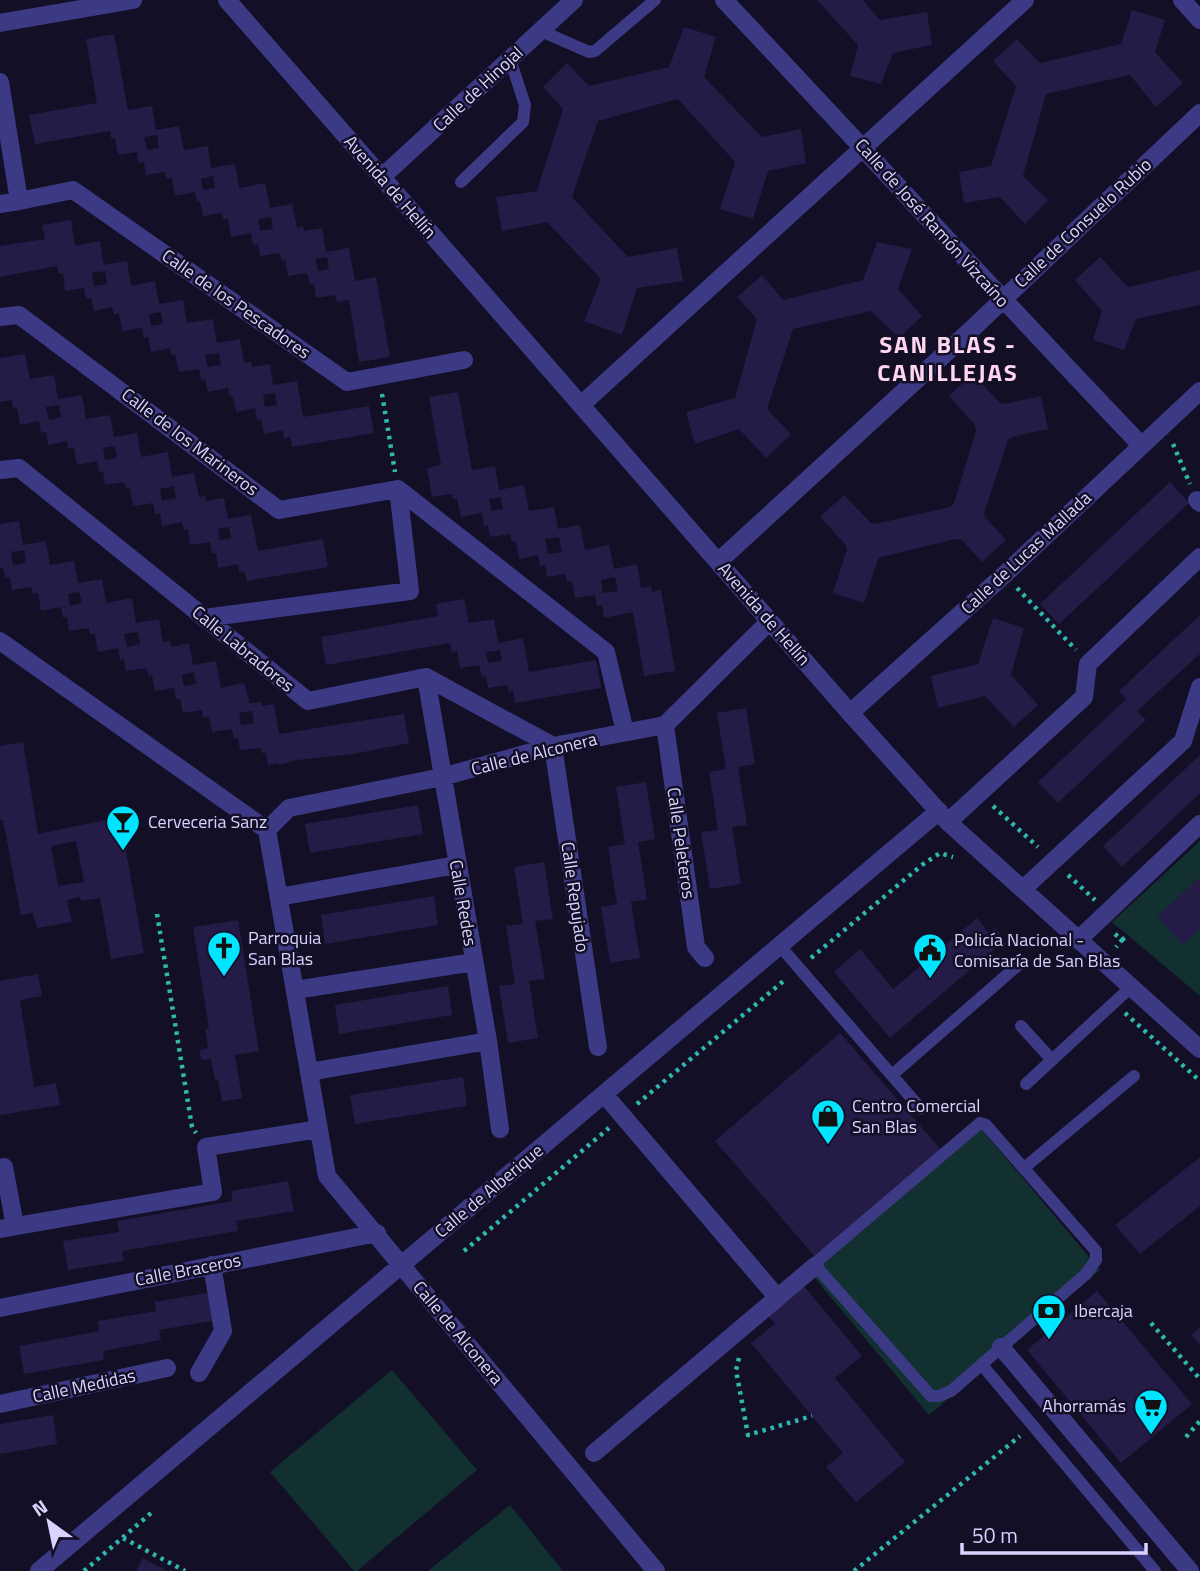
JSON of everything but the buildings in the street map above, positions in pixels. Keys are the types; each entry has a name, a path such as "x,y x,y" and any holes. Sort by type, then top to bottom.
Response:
{"street":[{"path":"18,0 21,19"},
{"path":"0,23 134,0"},
{"name":"Avenida de Hellín","path":"227,0 850,713 944,816 1200,1049"},
{"name":"Calle de Hinojal","path":"382,177 574,0"},
{"name":"Calle de José Ramón Vizcaíno","path":"724,0 1002,300 1141,445"},
{"path":"581,405 1024,0"},
{"path":"1181,0 1200,20"},
{"path":"0,82 19,201 0,204"},
{"name":"Calle de Consuelo Rubio","path":"719,561 1200,113"},
{"name":"Calle de los Pescadores","path":"19,201 73,190 347,382 464,360"},
{"name":"Calle de los Marineros","path":"0,317 19,314 279,510 398,489"},
{"name":"Calle de Lucas Mallada","path":"850,713 1005,574 1200,391"},
{"name":"Calle Labradores","path":"0,470 19,468 308,701 426,677"},
{"path":"204,618 410,591 398,489"},
{"path":"398,489 606,652 625,732"},
{"path":"944,816 979,792 1084,697 1088,663 1200,557"},
{"path":"665,725 770,621"},
{"path":"0,642 267,830"},
{"path":"426,677 553,746"},
{"name":"Calle Redes","path":"426,677 488,1041 500,1129"},
{"path":"1023,889 1183,741 1200,687"},
{"name":"Calle de Alconera","path":"656,1571 327,1176 267,830 289,808 442,777 553,746 665,725"},
{"name":"Calle Peleteros","path":"665,725 696,947 705,958"},
{"name":"Calle Repujado","path":"553,746 598,1047"},
{"name":"Calle de Alberique","path":"39,1571 780,946 944,816"},
{"path":"1078,940 1200,824"},
{"path":"279,897 456,865"},
{"path":"295,990 474,962"},
{"path":"309,1072 488,1041"},
{"path":"604,1094 777,1297"},
{"path":"0,1168 4,1167 7,1228 213,1192 206,1147 319,1129"},
{"name":"Calle Braceros","path":"0,1308 377,1233"},
{"path":"199,1373 223,1331 212,1265"},
{"path":"594,1453 815,1266"},
{"path":"1001,1347 1190,1571"},
{"name":"Calle Medidas","path":"0,1404 167,1368"}],"lane":[{"path":"541,31 589,52 595,51 655,0"},
{"path":"461,183 523,122 525,105 510,59"},
{"path":"780,946 921,1109"},
{"path":"892,1075 1017,966"},
{"path":"1026,1084 1131,987"},
{"path":"1021,1026 1052,1060"},
{"path":"1024,1168 1134,1076"},
{"path":"980,1123 986,1125 1024,1168 1096,1251 1096,1260 1086,1274 982,1365 950,1391 931,1396 815,1266 816,1262 980,1123"},
{"path":"982,1365 1155,1571"}],"path":[{"path":"379,376 398,489"},
{"path":"1164,424 1199,502"},
{"path":"1005,574 1088,663"},
{"path":"979,792 1107,912 1111,917 1108,928 1122,940"},
{"path":"157,914 192,1127 206,1147"},
{"path":"1103,963 1128,935"},
{"path":"747,1323 736,1370 748,1435 812,1416"},
{"path":"1151,1323 1200,1379"},
{"path":"1186,1437 1200,1421"},
{"path":"854,1571 1034,1425"},
{"path":"84,1571 151,1513"},
{"path":"123,1538 185,1571"}],"green space":[{"path":"1200,841 1200,996 1112,922"},
{"path":"979,1126 1100,1270 929,1415 808,1270"},
{"path":"392,1370 477,1470 354,1571 270,1472"},
{"path":"510,1505 563,1571 428,1571"}],"place":[{"name":"Cerveceria Sanz","path":"123,852"},
{"name":"Parroquia San Blas","path":"224,978"},
{"name":"Policía Nacional - Comisaría de San Blas","path":"930,980"},
{"name":"Centro Comercial San Blas","path":"828,1146"},
{"name":"Ibercaja","path":"1049,1341"},
{"name":"Ahorramás","path":"1151,1436"}],"district":[{"name":"SAN BLAS - CANILLEJAS","path":"948,359"}]}
